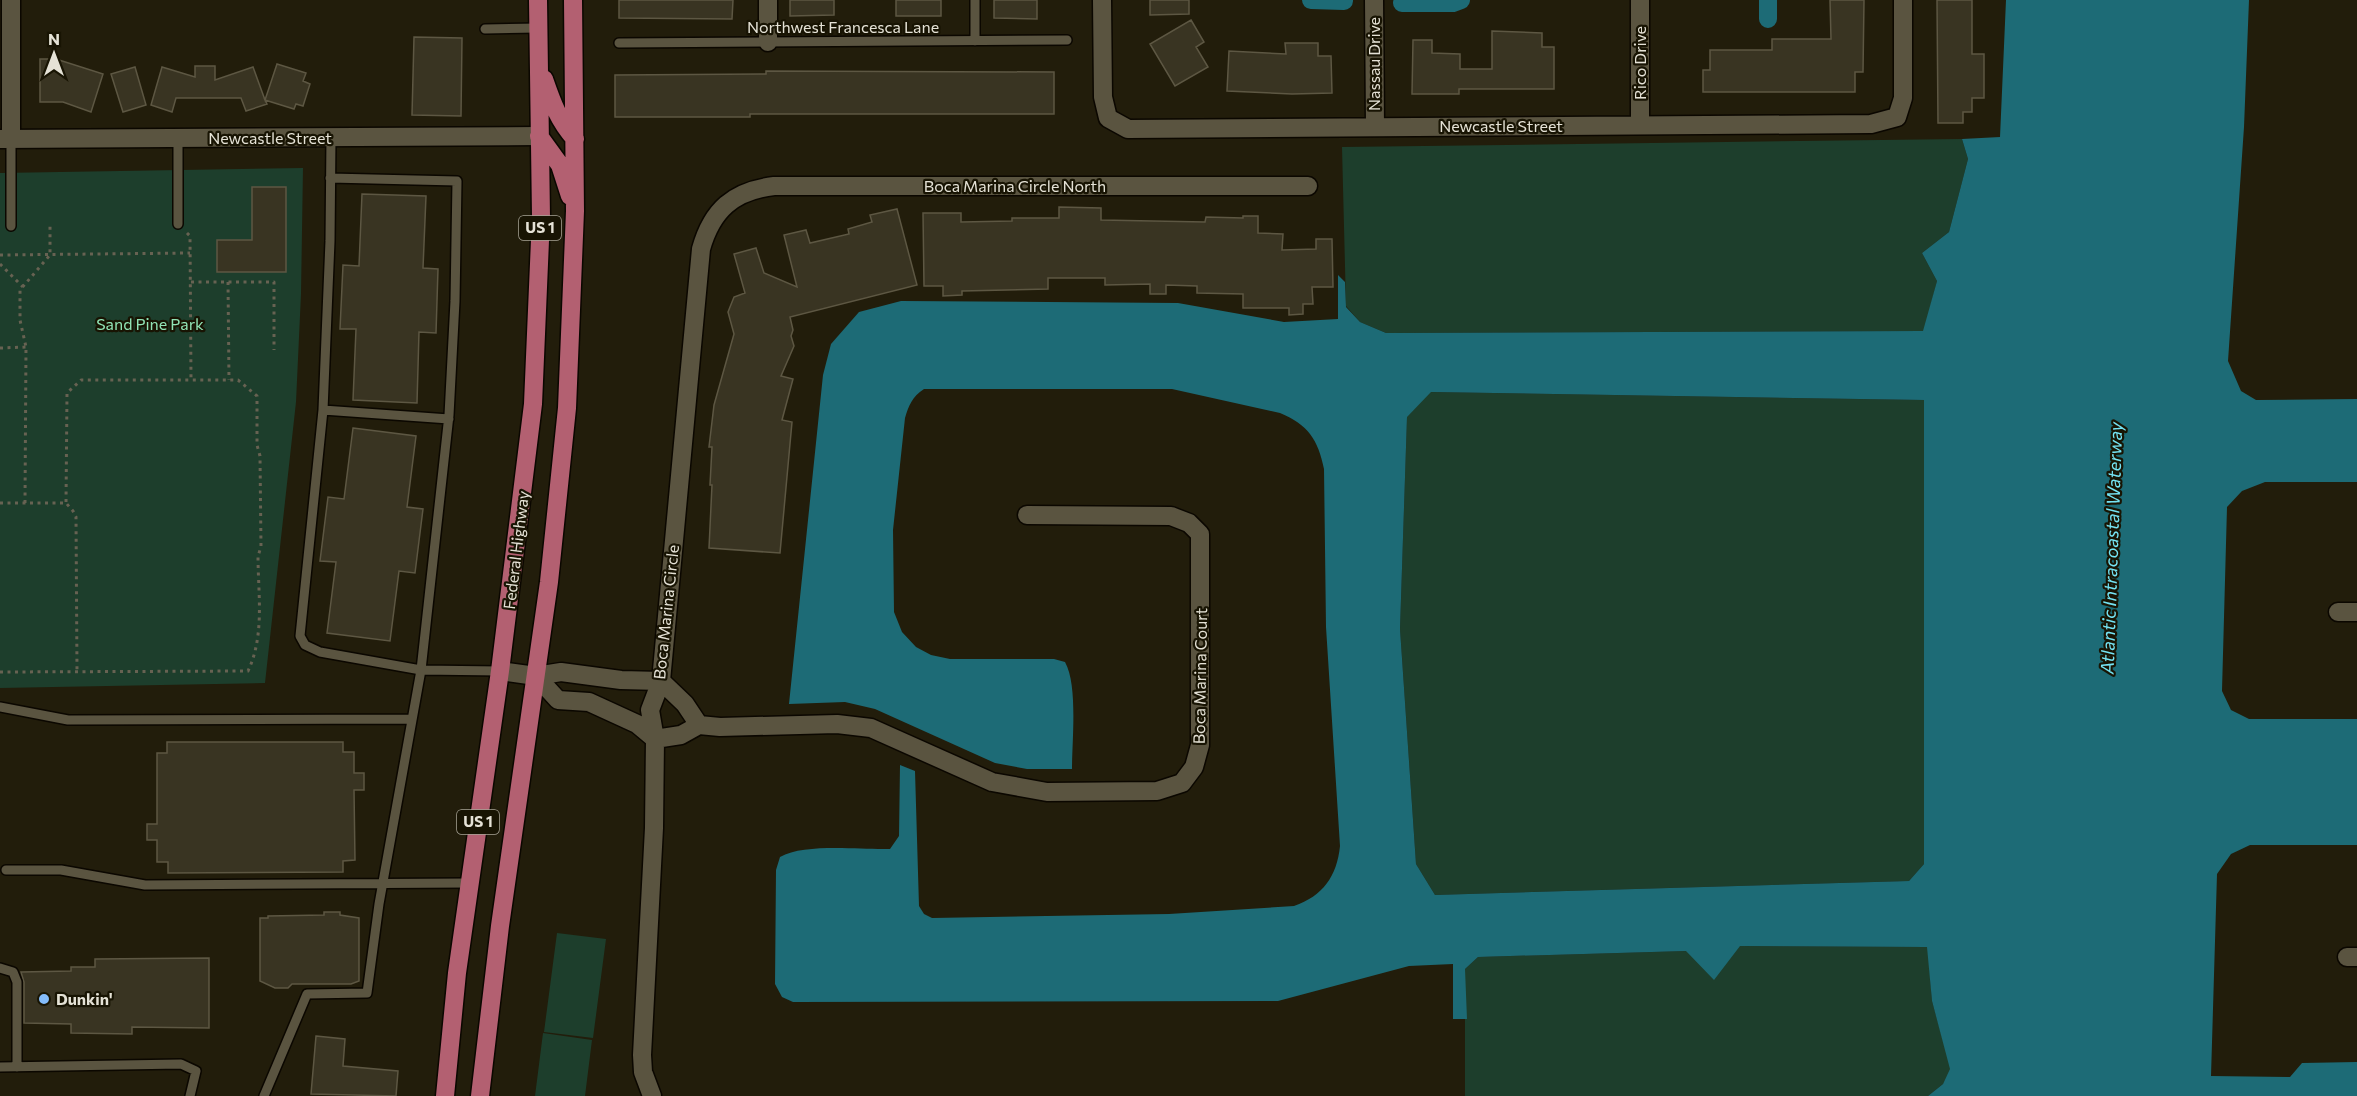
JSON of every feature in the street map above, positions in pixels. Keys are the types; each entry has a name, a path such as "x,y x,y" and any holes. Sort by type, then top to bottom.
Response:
{"main road":[{"name":"Federal Highway","path":"445,1096 457,973 500,670 533,404 541,217 538,0"},
{"name":"US 1","path":"480,1096 500,926 552,560 567,408 576,212 573,0"},
{"path":"539,63 554,110 575,139"},
{"path":"539,136 560,165 576,212"}],"street":[{"path":"6,139 11,0"},
{"path":"768,0 768,42"},
{"name":"Newcastle Street","path":"1102,0 1103,97 1108,118 1128,129 1871,124 1897,117 1903,98 1903,0"},
{"name":"Nassau Drive","path":"1374,0 1375,127"},
{"name":"Rico Drive","path":"1640,0 1640,125"},
{"name":"Newcastle Street","path":"6,139 539,136"},
{"name":"Boca Marina Circle North","path":"726,204 741,194 757,188 774,186 1308,186"},
{"name":"Boca Marina Circle","path":"652,1096 643,1072 642,1055 654,828 655,739 650,710 661,681 701,249 714,217 726,204"},
{"name":"Boca Marina Court","path":"655,739 681,735 699,725 756,727 837,724 863,726 887,734 992,782 1047,792 1157,791 1182,783 1194,767 1200,745 1200,534 1189,522 1171,516 1027,515"},
{"path":"2338,612 2357,612"},
{"path":"500,670 536,676 561,672 621,680 661,681 685,704 699,725"},
{"path":"536,676 558,700 589,702 637,724 655,739"}],"lane":[{"path":"975,0 975,41"},
{"path":"486,29 538,28"},
{"name":"Northwest Francesca Lane","path":"619,44 1067,40"},
{"path":"331,138 323,410 300,636 305,645 320,652 421,670 500,670"},
{"path":"6,139 11,226"},
{"path":"177,139 177,224"},
{"path":"264,1096 307,994 367,993 383,882 421,670 449,419 456,301 457,181 330,178"},
{"path":"323,410 449,419"},
{"path":"0,706 68,720 411,718"},
{"path":"6,870 62,870 145,885 469,883"},
{"path":"0,968 13,972 17,982 17,1067"},
{"path":"0,1067 181,1064 196,1071 190,1096"}],"path":[{"path":"177,224 190,236 191,380"},
{"path":"25,503 26,347 20,320 20,290 50,255 50,226"},
{"path":"0,255 190,253"},
{"path":"0,264 23,287"},
{"path":"190,282 274,282 274,350"},
{"path":"228,282 229,380"},
{"path":"0,348 26,347"},
{"path":"0,672 248,670 258,645 258,556 261,547 257,396 238,380 81,380 67,393 66,503"},
{"path":"0,503 66,503 74,511 76,518 77,671"}],"green space":[{"path":"1962,139 1968,159 1949,232 1922,253 1937,281 1924,331 1386,333 1360,322 1346,306 1342,147"},
{"name":"Sand Pine Park","path":"303,168 296,402 265,683 0,688 0,173"},
{"path":"1430,392 1924,400 1924,864 1909,881 1435,895 1416,864 1400,629 1407,416"},
{"path":"557,933 606,939 593,1038 544,1032"},
{"path":"1739,946 1928,947 1932,1001 1951,1069 1943,1084 1928,1096 1465,1096 1465,969 1478,957 1686,951"},
{"path":"543,1033 592,1040 585,1096 535,1096"}],"water":[{"name":"Atlantic Intracoastal Waterway","path":"2006,0 2249,0 2244,127 2228,361 2241,391 2256,400 2357,399 2357,482 2265,482 2242,491 2227,507 2222,691 2231,710 2249,719 2357,719 2357,845 2250,845 2231,854 2217,874 2211,1076 2290,1077 2302,1063 2357,1062 2357,1096 1928,1096 1943,1084 1950,1069 1932,1001 1927,947 1740,946 1714,980 1686,951 1478,957 1465,969 1467,1019 1453,1019 1453,964 1409,966 1278,1001 793,1002 782,997 775,984 776,870 780,857 804,850 890,849 899,836 900,765 915,771 919,906 924,914 932,918 1169,914 1294,906 1313,897 1327,884 1336,867 1340,846 1326,627 1324,469 1319,449 1310,434 1298,423 1280,413 1172,389 924,389 912,402 905,418 893,530 894,612 902,632 916,647 931,655 950,659 1054,659 1065,662 1072,684 1073,699 1072,769 1027,769 995,763 875,709 845,702 789,704 823,375 831,344 859,312 901,301 1178,303 1284,322 1338,319 1338,275 1345,282 1346,307 1360,322 1386,333 1923,331 1937,281 1922,253 1949,232 1968,159 1962,139 2000,137","holes":["1431,392 1924,400 1924,864 1909,881 1435,895 1416,864 1400,629 1407,417"]}],"building":[{"path":"619,0 733,0 732,19 619,18"},
{"path":"790,0 834,0 834,15 790,16"},
{"path":"896,0 941,0 941,16 896,16"},
{"path":"994,0 1037,0 1037,19 994,18"},
{"path":"1150,0 1189,0 1189,14 1150,15"},
{"path":"1830,0 1864,0 1863,72 1855,72 1855,92 1703,92 1703,70 1710,70 1710,50 1772,50 1772,39 1831,39"},
{"path":"1937,0 1972,0 1972,54 1984,54 1984,98 1972,98 1972,112 1963,112 1963,123 1938,123"},
{"path":"1191,20 1204,42 1196,47 1208,67 1175,86 1150,44"},
{"path":"1492,31 1542,33 1542,47 1554,47 1554,89 1459,89 1459,94 1412,94 1413,40 1432,40 1432,53 1460,54 1460,69 1492,69"},
{"path":"414,37 462,38 461,116 412,115"},
{"path":"1285,43 1318,43 1318,56 1331,56 1332,93 1227,91 1229,51 1286,54"},
{"path":"40,59 56,59 103,74 91,112 63,102 40,102"},
{"path":"277,64 306,73 303,81 310,84 303,106 296,104 294,109 265,100"},
{"path":"195,66 215,66 215,80 253,67 267,104 246,111 241,98 176,98 172,112 151,105 162,67 195,77"},
{"path":"135,67 146,105 123,112 111,74"},
{"path":"766,71 1054,72 1054,114 750,114 750,117 615,117 615,75 766,74"},
{"path":"252,187 286,187 286,272 217,272 217,240 252,240"},
{"path":"362,194 426,196 423,268 438,269 436,333 419,332 417,403 353,400 356,329 340,329 343,265 359,266"},
{"path":"1059,207 1101,208 1101,220 1205,222 1206,217 1258,216 1258,233 1283,234 1282,250 1316,249 1316,239 1332,239 1333,287 1312,287 1313,304 1303,304 1303,314 1289,315 1289,308 1243,308 1243,294 1197,293 1197,286 1166,285 1166,294 1150,294 1150,284 1105,285 1105,278 1048,278 1048,289 962,291 962,295 943,296 943,286 924,286 923,213 961,213 961,222 1012,221 1012,218 1059,218"},
{"path":"897,209 917,285 790,317 794,346 781,376 793,379 782,420 792,422 780,553 709,548 712,447 709,447 714,405 734,334 728,312 734,297 745,293 734,254 756,248 764,273 797,287 784,235 806,230 810,243 849,234 848,229 872,222 870,215"},
{"path":"353,428 416,436 407,507 423,509 415,573 399,571 390,641 327,633 336,562 320,561 328,497 344,499"},
{"path":"167,742 343,742 343,752 354,752 354,773 364,773 364,790 354,790 355,860 343,861 343,872 168,873 168,862 157,862 157,840 147,840 147,824 157,824 157,753 167,753"},
{"path":"324,912 340,912 340,915 359,918 359,981 351,984 292,984 288,988 275,988 260,981 260,918 324,915"},
{"path":"209,958 209,1028 132,1027 132,1034 71,1033 71,1024 24,1023 24,982 21,972 71,971 71,967 95,967 95,959"},
{"path":"316,1036 345,1039 343,1066 398,1071 396,1096 311,1094"}],"waterway":[{"path":"1311,0 1344,1"},
{"path":"1402,3 1453,3 1461,0"},
{"path":"1768,0 1768,19"}],"place":[{"name":"Dunkin'","path":"44,999"}]}
